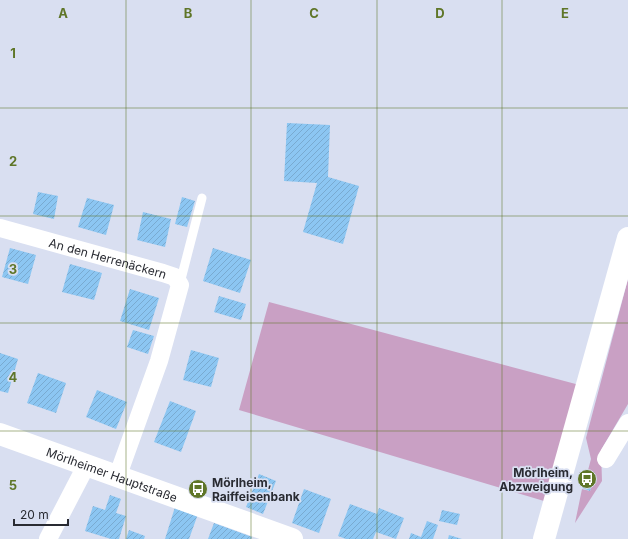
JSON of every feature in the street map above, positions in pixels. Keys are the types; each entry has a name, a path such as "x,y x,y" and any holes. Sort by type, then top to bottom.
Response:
{"street":[{"name":"An den Herrenäckern","path":"0,228 163,273 175,277 180,285 159,361 118,475"},
{"path":"544,538 628,238"},
{"path":"606,459 628,425"},
{"name":"Mörlheimer Hauptstraße","path":"0,434 118,475 292,539"},
{"path":"48,539 87,464"}],"lane":[{"path":"180,285 202,198"}],"shaded area":[{"path":"628,279 628,404 601,450 602,481 575,523 582,489 590,491 595,477 587,474 591,459 586,438"},
{"path":"269,302 587,387 554,504 239,410"}],"building":[{"path":"287,123 330,125 328,177 359,186 343,244 303,232 317,183 284,181"},
{"path":"38,192 58,196 54,219 33,214"},
{"path":"182,197 195,201 187,227 175,224"},
{"path":"87,198 114,205 106,235 78,227"},
{"path":"143,212 171,219 165,247 137,240"},
{"path":"10,248 36,255 28,284 2,277"},
{"path":"213,248 251,260 240,293 203,281"},
{"path":"70,264 102,273 94,300 62,292"},
{"path":"130,289 159,298 149,330 120,321"},
{"path":"219,296 246,304 241,320 214,312"},
{"path":"133,330 154,336 148,354 127,347"},
{"path":"191,350 219,358 211,387 183,380"},
{"path":"0,353 18,359 8,393 0,391"},
{"path":"38,373 66,383 56,413 27,403"},
{"path":"97,390 127,402 116,429 86,417"},
{"path":"170,401 196,411 181,452 154,442"},
{"path":"259,474 276,481 263,514 246,507"},
{"path":"587,475 594,477 590,491 582,488"},
{"path":"304,489 331,499 319,533 292,523"},
{"path":"110,495 121,499 116,513 126,516 119,539 111,539 85,531 93,506 105,510"},
{"path":"350,504 377,514 379,508 404,518 396,539 376,532 373,539 346,539 338,536"},
{"path":"175,507 198,514 189,539 165,539"},
{"path":"442,510 460,514 457,525 439,521"},
{"path":"427,521 438,525 433,539 409,539 411,533 421,537"},
{"path":"214,523 252,537 251,539 208,539"},
{"path":"129,530 145,536 144,539 126,539"},
{"path":"449,535 462,539 448,539"}],"place":[{"name":"Mörlheim, Abzweigung","path":"587,479"},
{"name":"Mörlheim, Raiffeisenbank","path":"198,489"}]}
